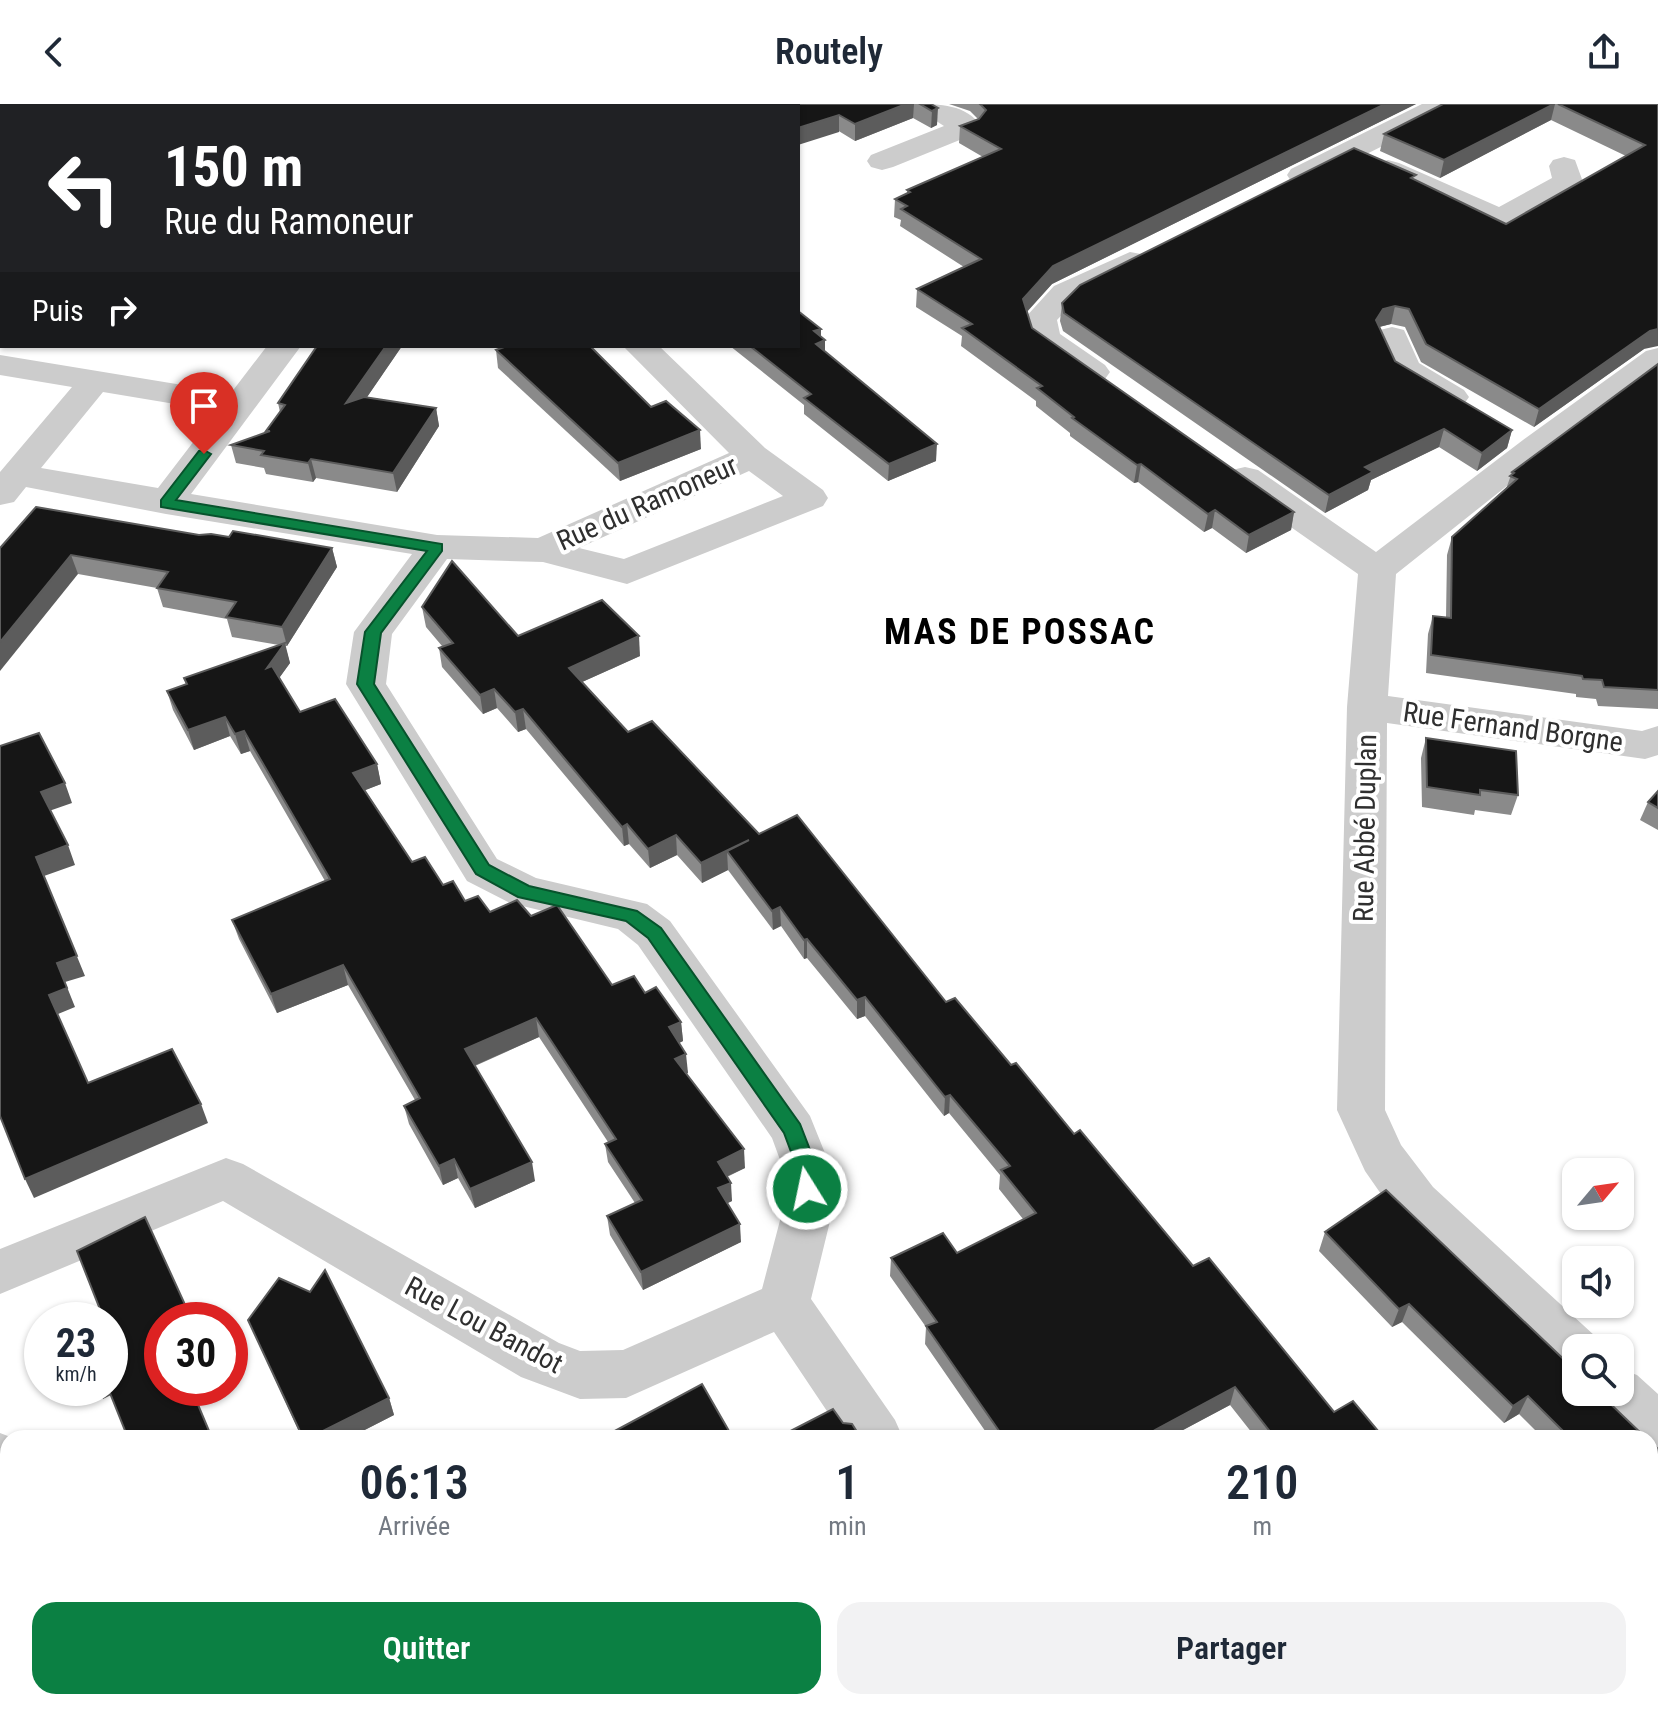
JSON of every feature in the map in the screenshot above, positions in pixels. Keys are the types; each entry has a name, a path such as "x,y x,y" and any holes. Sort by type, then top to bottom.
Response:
{"street":[{"path":"882,161 967,127 929,104"},
{"path":"1278,187 1444,104"},
{"path":"1350,151 1500,219 1568,182 1564,166"},
{"path":"1122,392 1045,338 1040,319 1065,293 1164,244"},
{"path":"1392,337 1404,369 1509,431"},
{"path":"166,503 283,348"},
{"name":"Rue du Ramoneur","path":"8,486 166,503 437,547 543,550 627,572 810,498 752,456 642,348"},
{"path":"1224,463 1377,570 1509,431 1641,389 1658,358"},
{"path":"0,365 241,405"},
{"path":"8,486 94,382"},
{"name":"Rue du Ramoneur","path":"543,550 752,456"},
{"path":"437,547 373,632 366,684 482,870 525,892 631,916 654,933 793,1130 807,1168 808,1209 784,1303 871,1430"},
{"name":"Rue Abbé Duplan","path":"1377,570 1367,707 1361,1110 1382,1157 1415,1202 1562,1339"},
{"name":"Rue Fernand Borgne","path":"1367,707 1645,745 1658,740"},
{"name":"Rue Lou Bandot","path":"0,1272 226,1178 540,1360 580,1375 626,1374 784,1303"},
{"path":"1633,1406 1658,1429"}],"building":[{"path":"800,104 906,104 855,124 839,115 800,127"},
{"path":"920,104 931,104 938,108 932,111"},
{"path":"980,104 1385,104 1053,266 1023,299 1032,328 1294,512 1249,535 1215,510 1208,514 1072,418 1037,388 1042,386 962,328 972,324 917,289 981,259 901,209 907,206 895,199 910,192 907,190 1001,149 960,126 979,119 986,110"},
{"path":"1443,104 1554,104 1444,160 1384,134"},
{"path":"1558,104 1658,104 1658,329 1650,331 1539,409 1426,344 1409,309 1395,306 1383,309 1376,320 1395,361 1512,430 1482,453 1444,429 1365,467 1373,472 1329,495 1064,313 1062,303 1080,285 1354,148 1416,175 1411,178 1506,224 1645,145"},
{"path":"800,313 821,329 814,331 825,340 816,344 937,444 889,464 804,398 811,394 753,348 800,348"},
{"path":"316,348 385,348 346,403 364,397 436,408 393,473 311,459 308,463 261,455 264,451 231,445 270,431 266,431 285,405 278,403"},
{"path":"592,348 651,407 666,401 700,430 618,463 496,350"},
{"path":"1658,364 1658,690 1604,687 1602,680 1583,679 1582,676 1431,655 1433,616 1451,618 1452,537 1517,479 1510,476 1512,472"},
{"path":"36,507 199,535 229,537 233,531 332,548 282,627 226,617 236,602 157,588 168,572 71,555 0,642 0,548"},
{"path":"452,561 518,636 602,600 639,636 569,668 628,732 652,721 759,834 797,815 946,1002 955,998 1011,1065 1016,1063 1074,1134 1080,1130 1193,1266 1209,1258 1334,1412 1353,1401 1377,1430 1269,1430 1235,1387 1155,1430 998,1430 926,1326 937,1322 891,1258 943,1233 957,1253 1036,1213 1001,1170 1010,1166 950,1095 945,1097 865,997 857,1000 807,939 804,940 780,907 772,911 727,851 749,840 701,863 676,835 648,849 627,824 622,827 523,709 515,712 494,689 480,695 439,648 453,643 422,607"},
{"path":"285,643 267,668 272,666 300,712 335,699 377,764 353,773 412,862 425,857 443,885 453,881 465,901 478,896 490,912 517,900 531,916 557,905 612,985 634,976 645,993 656,987 681,1022 669,1027 686,1054 675,1059 744,1149 718,1162 731,1183 718,1188 740,1224 641,1272 607,1216 642,1200 605,1144 616,1139 536,1018 465,1049 532,1162 470,1189 454,1159 439,1166 404,1106 420,1098 343,965 271,994 232,920 330,879 244,731 235,734 225,717 188,730 167,691 187,684 184,678"},
{"path":"39,733 65,783 41,792 68,845 36,857 77,956 57,963 67,988 49,995 88,1083 172,1049 201,1104 25,1179 0,1116 0,746"},
{"path":"1426,738 1516,751 1518,795 1480,790 1480,795 1427,787"},
{"path":"1658,791 1658,808 1648,802"},
{"path":"1386,1190 1562,1358 1562,1406 1613,1406 1638,1430 1562,1430 1528,1396 1513,1406 1409,1304 1399,1309 1325,1232"},
{"path":"145,1217 184,1302 144,1302 144,1406 199,1406 209,1430 125,1430 115,1406 128,1406 128,1302 97,1302 77,1251"},
{"path":"325,1270 389,1398 325,1430 299,1430 248,1320 279,1278 310,1292"},
{"path":"702,1384 728,1430 617,1430"},
{"path":"833,1409 843,1423 852,1424 856,1430 792,1430"}],"district":[{"name":"MAS DE POSSAC","path":"1020,632"}],"route":[{"path":"204,454 166,503 437,547 373,632 366,684 482,870 525,892 631,916 654,933 793,1130 807,1168 807,1189"}]}
